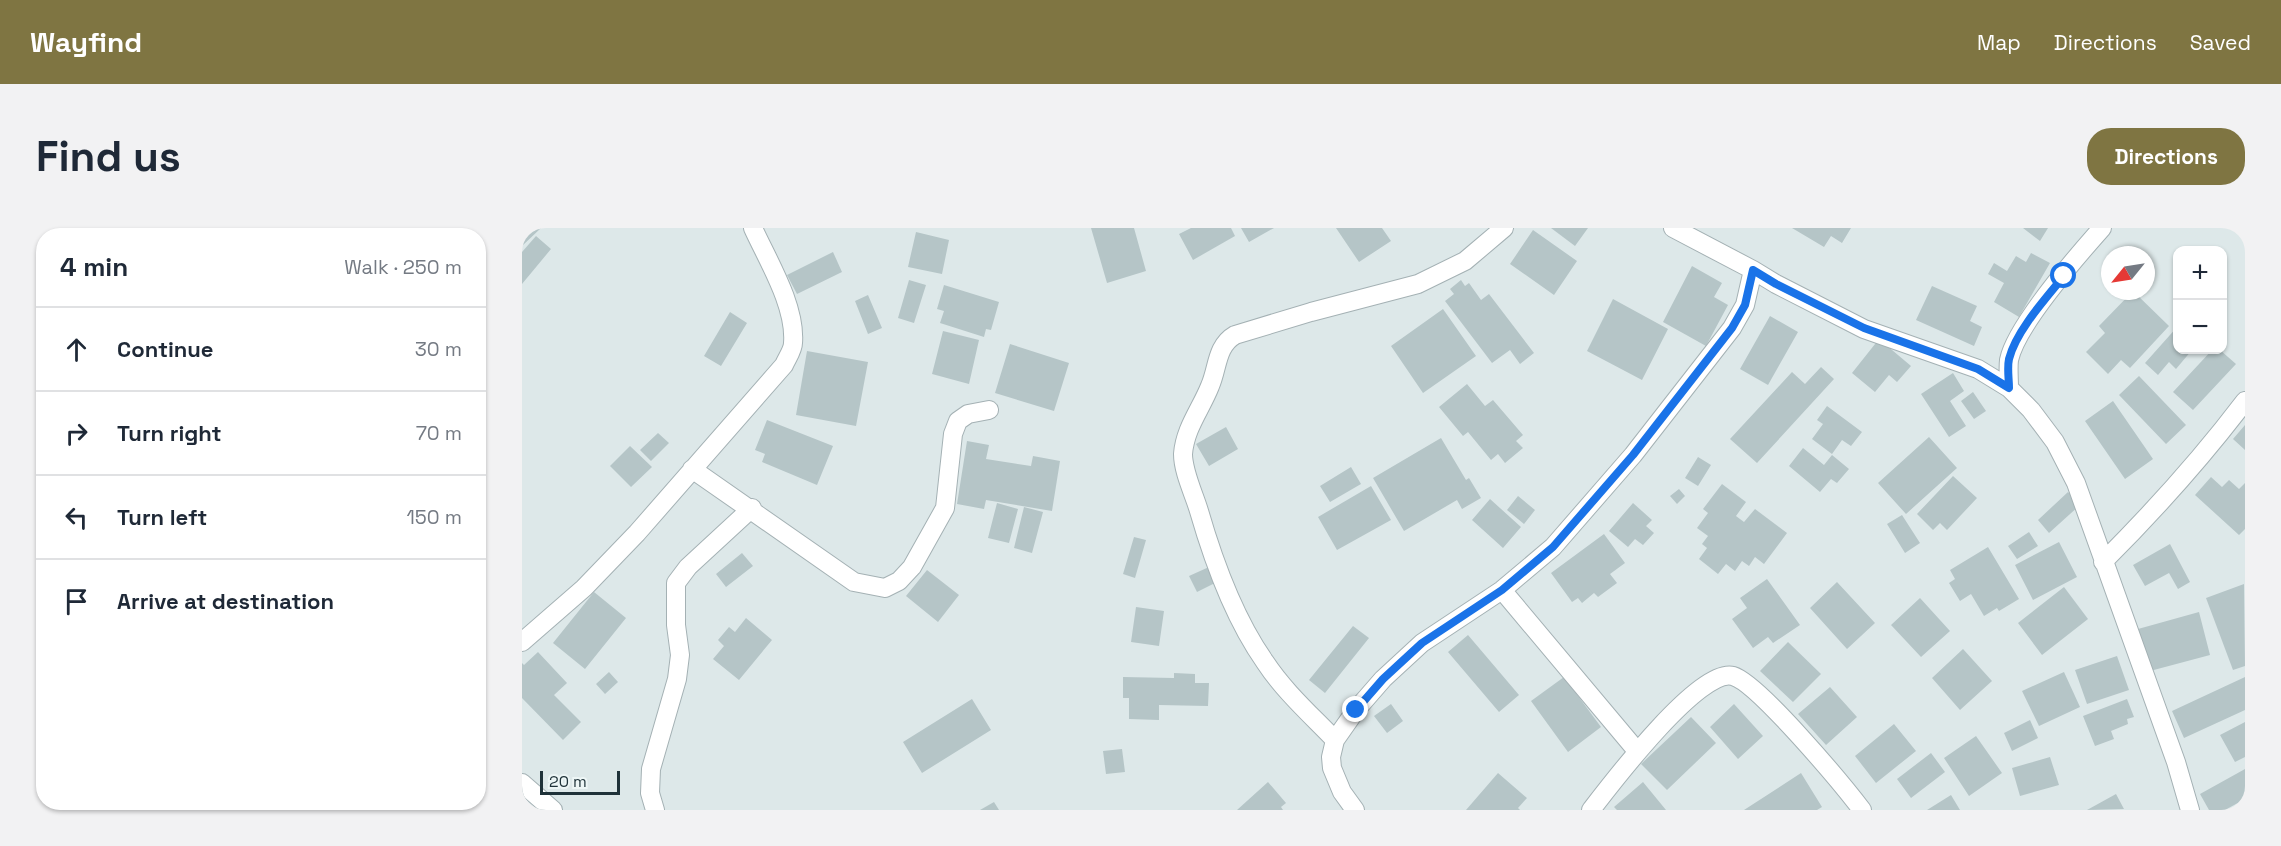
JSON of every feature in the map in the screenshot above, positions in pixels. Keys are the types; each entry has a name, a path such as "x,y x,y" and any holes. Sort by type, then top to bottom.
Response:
{"street":[{"path":"522,642 584,588 637,533 784,365 793,345 792,321 783,293 753,228"},
{"path":"1335,740 1282,685 1248,637 1202,522 1185,467 1184,449 1190,425 1209,389 1216,372 1221,348 1227,340 1235,335 1302,315 1418,284 1465,261 1504,228"},
{"path":"1673,228 1776,284 1864,328 1978,369 2009,388 2031,410 2055,442 2076,483 2176,762 2190,810"},
{"path":"2009,388 2009,359 2023,331 2038,308 2102,228"},
{"path":"1355,810 1342,792 1332,768 1331,757 1335,740 1356,710 1383,679 1422,643 1502,590 1553,547 1633,455 1732,328 1745,305 1753,270"},
{"path":"2103,562 2150,516 2196,465 2245,401"},
{"path":"692,469 752,508 854,582 885,588 899,580 912,567 945,508 952,434 958,422 968,414 989,410"},
{"path":"655,810 650,793 651,769 677,679 680,655 676,625 676,583 688,567 752,508"},
{"path":"1502,590 1637,751"},
{"path":"1591,810 1637,751 1695,692 1719,677 1732,675 1745,683 1775,711 1837,778 1862,810"},
{"path":"522,783 553,810"}],"building":[{"path":"522,228 541,228 522,246"},
{"path":"1091,228 1134,228 1146,271 1107,283"},
{"path":"1191,228 1231,228 1235,236 1193,260 1179,234"},
{"path":"1241,228 1274,228 1249,242"},
{"path":"1336,228 1382,228 1391,241 1359,262"},
{"path":"1551,228 1588,228 1575,246"},
{"path":"1792,228 1851,228 1842,243 1831,236 1824,247"},
{"path":"2023,228 2048,228 2040,241"},
{"path":"1533,230 1577,261 1554,295 1510,264"},
{"path":"916,232 949,240 942,274 908,267"},
{"path":"536,236 551,249 522,284 522,252"},
{"path":"833,252 842,272 797,294 787,275"},
{"path":"2031,253 2050,263 2019,317 1994,302 2004,283 1988,274 1994,263 2007,271 2016,256 2026,262"},
{"path":"1692,266 1722,283 1714,297 1728,305 1706,346 1663,322"},
{"path":"909,280 926,285 914,323 898,318"},
{"path":"1461,280 1465,286 1469,283 1481,300 1489,294 1534,353 1520,364 1510,350 1492,363 1445,301 1454,294 1450,289"},
{"path":"944,285 999,302 991,330 986,329 984,337 940,323 944,311 937,309"},
{"path":"1932,286 1977,306 1970,321 1982,327 1974,346 1916,320"},
{"path":"868,295 882,328 868,334 855,301"},
{"path":"1613,299 1668,329 1642,380 1587,351"},
{"path":"2124,300 2142,300 2169,326 2130,368 2121,360 2108,374 2086,352 2105,333 2099,326"},
{"path":"1443,309 1476,356 1423,393 1391,346"},
{"path":"730,312 747,323 721,366 704,356"},
{"path":"1770,316 1798,332 1768,385 1740,369"},
{"path":"943,331 979,340 969,384 932,374"},
{"path":"2173,332 2173,354 2189,354 2176,369 2169,362 2158,375 2145,363"},
{"path":"1879,339 1911,366 1897,382 1889,375 1875,392 1852,373"},
{"path":"1010,344 1069,363 1054,411 995,393"},
{"path":"807,351 868,362 856,426 796,415"},
{"path":"2208,354 2225,354 2236,364 2193,410 2173,392"},
{"path":"1821,367 1834,379 1757,463 1730,439 1792,372 1805,384"},
{"path":"1953,373 1964,391 1950,401 1966,426 1949,437 1921,394"},
{"path":"2139,376 2186,425 2166,444 2119,395"},
{"path":"1467,384 1485,406 1493,400 1523,435 1516,441 1523,448 1505,463 1498,454 1491,460 1468,432 1463,436 1439,407"},
{"path":"1973,392 1986,411 1974,419 1961,401"},
{"path":"2113,401 2153,459 2125,479 2085,421"},
{"path":"1827,406 1862,432 1851,446 1842,440 1832,454 1812,439 1823,424 1817,420"},
{"path":"767,420 833,446 817,485 762,462 765,454 755,450"},
{"path":"2245,425 2245,450 2233,439"},
{"path":"1226,427 1238,449 1209,466 1196,444"},
{"path":"658,433 669,443 651,461 640,450"},
{"path":"1929,437 1957,468 1906,514 1878,483"},
{"path":"1441,438 1466,480 1469,478 1481,498 1462,509 1457,500 1404,531 1373,478"},
{"path":"967,441 989,445 986,459 1031,466 1033,456 1060,461 1052,511 986,500 984,509 957,504"},
{"path":"630,446 652,467 631,487 610,466"},
{"path":"1803,448 1824,465 1832,455 1849,469 1837,483 1831,479 1820,492 1789,466"},
{"path":"1698,457 1711,465 1698,486 1685,478"},
{"path":"1351,467 1361,484 1330,502 1320,486"},
{"path":"1953,476 1977,498 1947,530 1940,523 1933,530 1917,514"},
{"path":"2211,477 2222,487 2229,480 2239,489 2245,483 2245,529 2239,535 2195,495"},
{"path":"1722,484 1746,502 1736,516 1744,522 1755,509 1787,533 1764,564 1755,557 1749,566 1742,561 1735,571 1726,564 1718,574 1699,559 1707,548 1702,544 1708,536 1697,528 1708,513 1703,509"},
{"path":"1371,486 1391,520 1337,550 1318,517"},
{"path":"1679,489 1685,496 1677,504 1670,496"},
{"path":"2068,492 2080,505 2049,533 2038,520"},
{"path":"1518,496 1535,510 1524,524 1507,510"},
{"path":"1490,499 1521,527 1503,548 1472,520"},
{"path":"997,503 1018,509 1009,543 988,538"},
{"path":"1633,503 1652,520 1646,526 1654,533 1643,545 1635,539 1628,547 1609,531"},
{"path":"1024,507 1043,512 1032,553 1014,548"},
{"path":"1902,515 1920,543 1905,553 1887,524"},
{"path":"2029,532 2038,546 2017,559 2008,546"},
{"path":"1604,534 1625,563 1610,574 1617,583 1598,597 1594,593 1582,603 1578,598 1572,602 1551,573"},
{"path":"1134,537 1146,540 1135,578 1123,574"},
{"path":"2059,542 2077,577 2033,600 2015,565"},
{"path":"2170,544 2190,582 2178,589 2169,573 2145,586 2133,565"},
{"path":"1988,547 2019,599 1999,611 1997,608 1984,616 1971,594 1960,601 1949,583 1955,579 1950,570"},
{"path":"742,553 753,566 726,587 716,574"},
{"path":"1209,567 1217,582 1197,592 1189,576"},
{"path":"927,570 959,595 938,622 906,596"},
{"path":"1767,579 1800,625 1773,643 1768,637 1753,648 1732,619 1747,608 1740,598"},
{"path":"1837,582 1875,623 1847,649 1810,608"},
{"path":"2244,584 2245,666 2233,670 2206,598"},
{"path":"2064,587 2088,619 2042,655 2018,623"},
{"path":"594,592 626,618 585,669 553,643"},
{"path":"1920,598 1950,631 1921,657 1891,625"},
{"path":"1136,607 1164,611 1159,646 1131,642"},
{"path":"2199,612 2210,655 2150,671 2138,629"},
{"path":"746,618 772,640 739,680 713,659 724,646 718,640 729,627 735,632"},
{"path":"1353,626 1369,638 1325,693 1309,680"},
{"path":"1468,635 1519,695 1499,712 1448,652"},
{"path":"1788,642 1821,674 1793,702 1760,671"},
{"path":"1963,649 1992,681 1960,710 1932,678"},
{"path":"538,652 567,683 554,695 581,722 563,740 522,698 522,663 524,665"},
{"path":"2117,656 2129,690 2087,704 2075,670"},
{"path":"609,672 618,682 605,694 596,684"},
{"path":"2064,672 2080,707 2039,726 2022,691"},
{"path":"1174,673 1195,674 1195,683 1209,683 1208,706 1159,705 1159,720 1129,719 1129,698 1123,698 1123,677 1174,678"},
{"path":"1564,677 1601,727 1568,752 1531,701"},
{"path":"2245,677 2245,710 2184,738 2172,711"},
{"path":"1830,687 1857,717 1826,745 1798,714"},
{"path":"972,699 991,730 922,773 903,742"},
{"path":"2127,699 2134,717 2127,719 2128,724 2111,731 2114,739 2095,746 2083,716"},
{"path":"1391,704 1403,721 1387,733 1374,716"},
{"path":"1734,704 1763,736 1738,759 1710,727"},
{"path":"1691,717 1716,743 1667,790 1641,764"},
{"path":"2030,720 2038,738 2012,751 2004,733"},
{"path":"2245,722 2245,757 2235,762 2220,735"},
{"path":"1894,724 1916,751 1876,783 1855,756"},
{"path":"1976,736 2002,773 1969,796 1944,758"},
{"path":"1122,749 1125,772 1106,774 1103,751"},
{"path":"1931,753 1945,772 1911,798 1897,779"},
{"path":"2050,757 2059,785 2020,796 2012,768"},
{"path":"2245,769 2245,799 2225,810 2209,810 2200,794"},
{"path":"1498,773 1527,798 1518,808 1520,810 1466,810"},
{"path":"1801,773 1822,807 1817,810 1744,810"},
{"path":"1268,782 1286,803 1281,807 1283,810 1237,810"},
{"path":"1643,782 1666,810 1617,810 1614,807"},
{"path":"2116,794 2124,809 2087,810"},
{"path":"1951,795 1960,810 1927,810"},
{"path":"994,802 999,810 980,810"}],"route":[{"path":"1356,710 1383,679 1422,643 1502,590 1553,547 1633,455 1732,328 1745,305 1753,270 1864,328 1978,369 2009,388 2009,359 2038,308 2064,276"}]}
